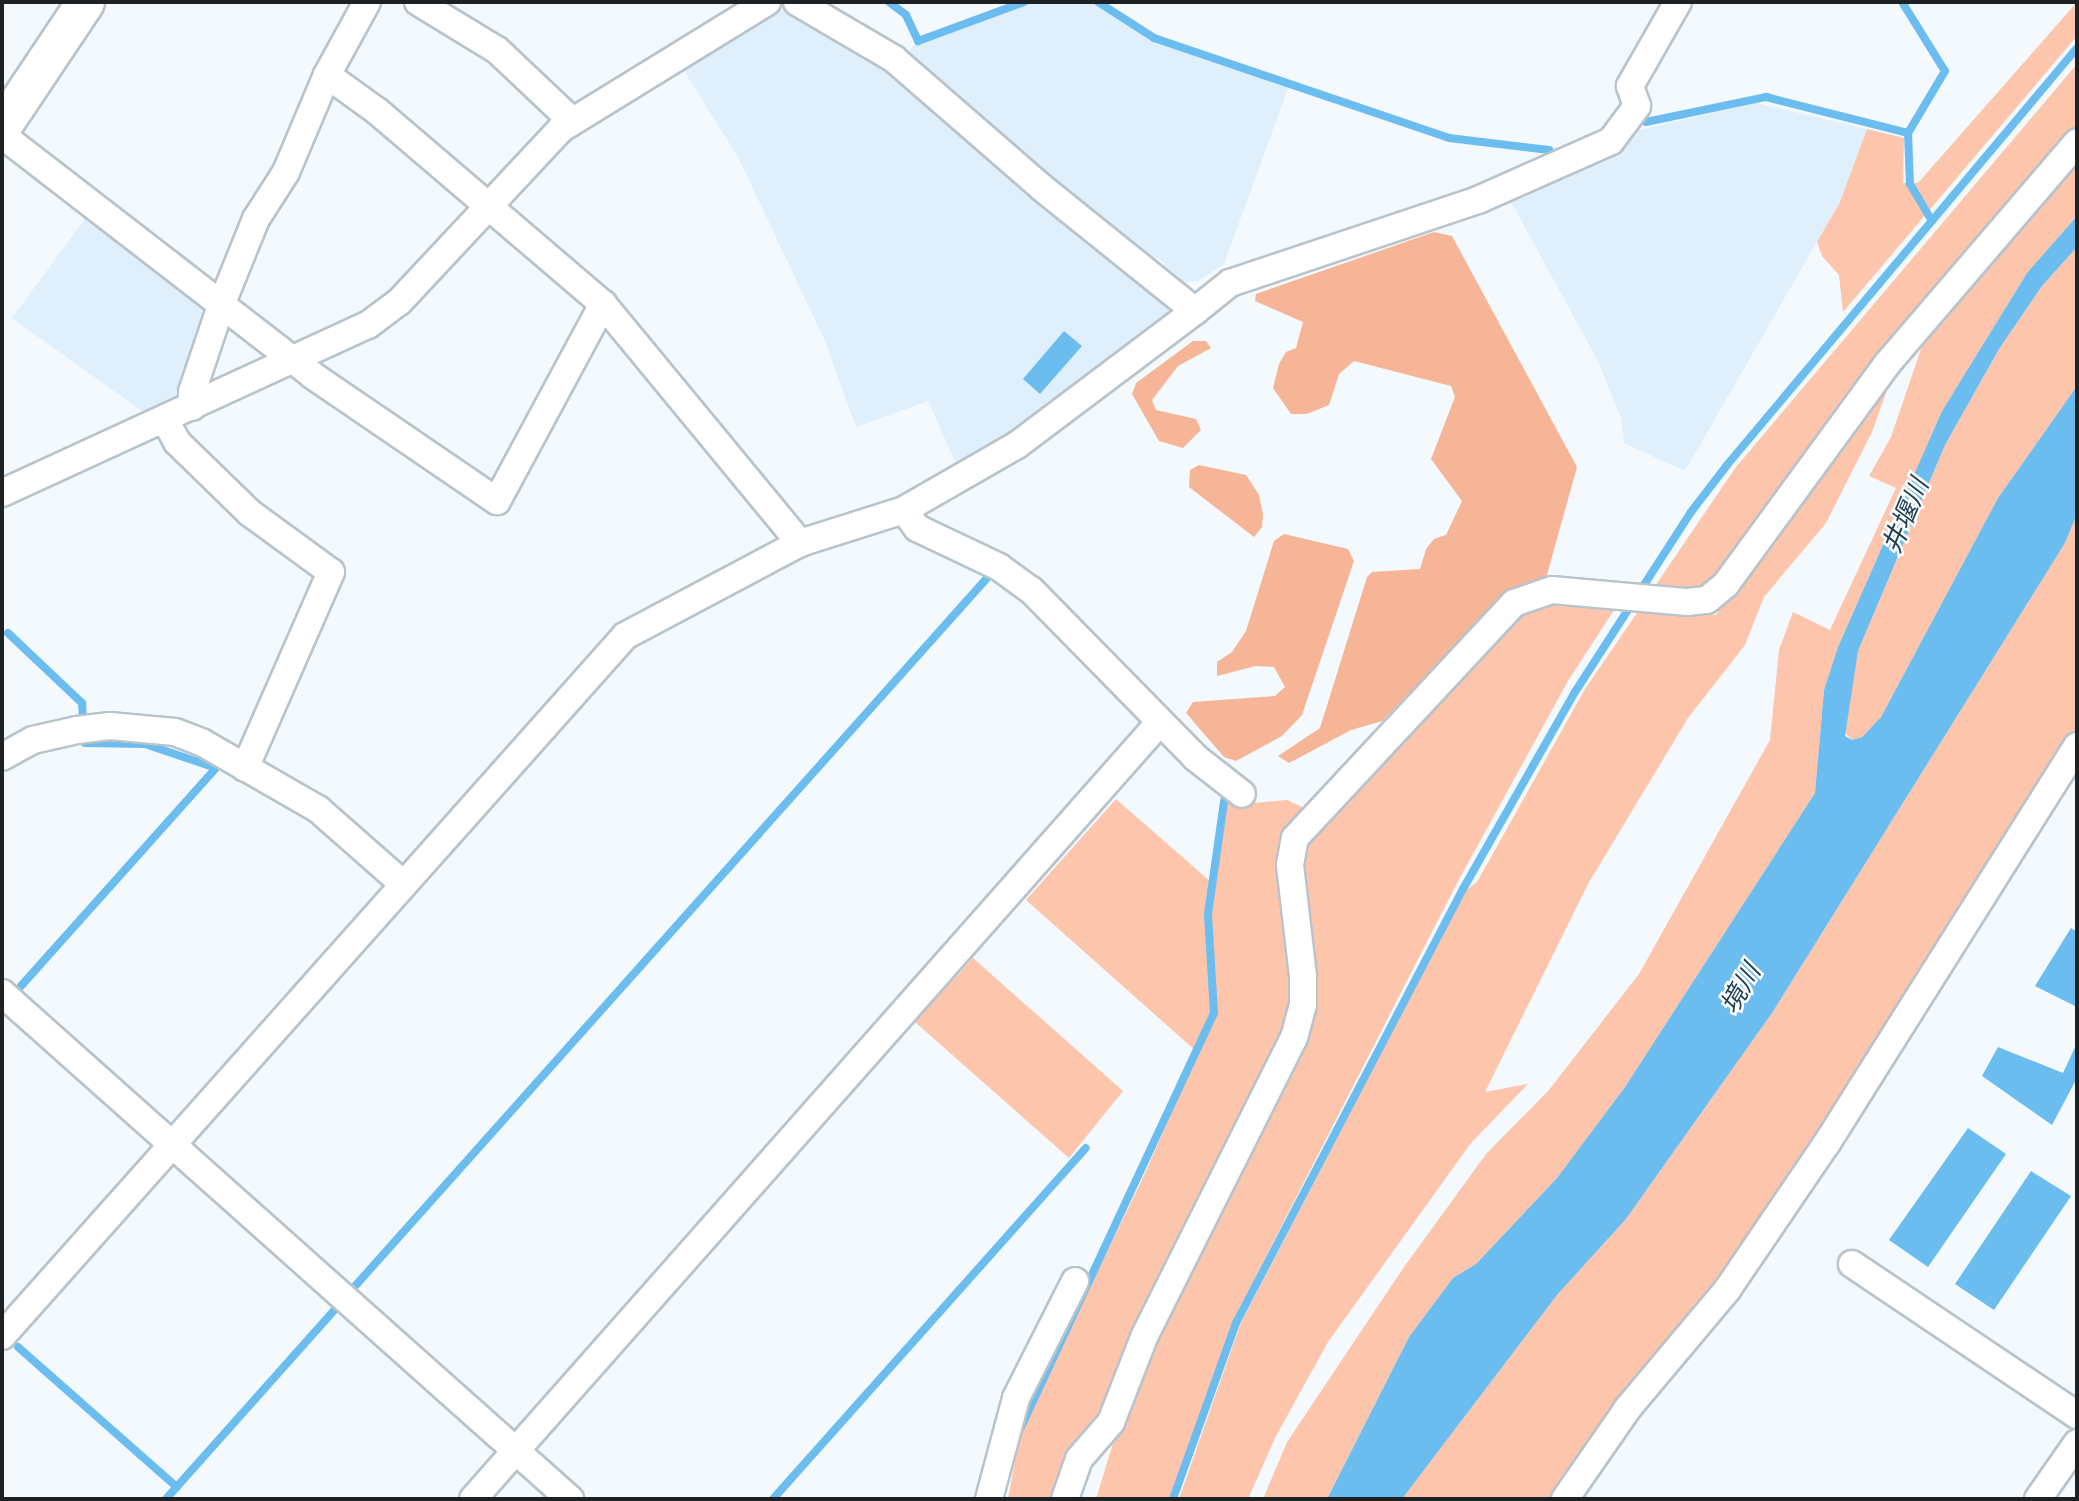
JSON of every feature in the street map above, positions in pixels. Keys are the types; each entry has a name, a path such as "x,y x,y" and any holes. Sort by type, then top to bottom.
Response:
{"main road":[{"path":"2,126 85,2"}],"street":[{"path":"192,407 192,392 222,303 256,219 286,172 327,75 367,2"},
{"path":"418,2 497,50 572,121"},
{"path":"2,493 368,325 399,302 572,121 734,9 767,2"},
{"path":"797,2 894,59 1041,187 1195,311"},
{"path":"2,1336 174,1146 625,636 800,543 905,510 1017,445 1230,283 1478,200 1611,141 1637,106 1630,86 1678,2"},
{"path":"327,75 490,204 603,304 800,543"},
{"path":"2,135 296,360 497,501 603,304"},
{"path":"1065,1499 1079,1459 1111,1422 1145,1335 1294,1038 1303,1005 1303,976 1290,865 1295,838 1514,603 1552,590 1707,600 1726,584 1887,364 2077,142"},
{"path":"165,420 177,442 250,513 331,572 245,768"},
{"path":"905,510 917,528 999,567 1031,590 1160,722 1242,794"},
{"path":"473,1499 1160,722"},
{"path":"2,757 33,740 110,726 175,732 318,809 403,884"},
{"path":"1565,1499 1628,1408 1727,1290 1766,1233 2077,746"},
{"path":"2,993 570,1499"},
{"path":"1852,1264 2077,1415"},
{"path":"989,1499 1016,1398 1075,1281"},
{"path":"2038,1499 2077,1443"}],"shaded area":[{"path":"1028,2 1096,2 1153,40 1289,86 1224,264 1198,281 1181,282 1158,258 1131,253 905,57 915,44"},
{"path":"2077,2 2077,36 1843,312 1839,275 1822,256 1817,242 1840,202 1867,129 1904,138 1903,183 1918,183"},
{"path":"786,8 888,65 1168,307 1168,318 998,447 958,468 928,401 856,427 824,339 738,157 684,71"},
{"path":"2077,64 2077,133 1718,581 1685,591 1653,589 1736,467"},
{"path":"1757,103 1867,129 1840,202 1685,471 1624,443 1621,418 1598,361 1510,200 1626,133"},
{"path":"2077,159 2077,216 2027,273 1942,411 1838,647 1824,690 1815,793 1625,1087 1557,1178 1476,1264 1453,1278 1409,1337 1327,1499 1263,1499 1287,1442 1404,1267 1486,1154 1549,1090 1639,974 1770,740 1779,650 1793,612 1830,630 1896,488 1869,476 1891,437 1922,346 1967,282"},
{"path":"90,212 214,307 185,401 150,417 12,318"},
{"path":"1434,232 1452,236 1577,467 1545,582 1510,589 1382,721 1351,730 1289,763 1278,756 1320,728 1367,577 1372,572 1420,569 1426,549 1434,539 1446,535 1462,501 1431,459 1455,397 1451,386 1354,361 1339,374 1329,405 1307,414 1291,414 1273,388 1279,364 1286,352 1296,348 1303,322 1255,301 1256,294"},
{"path":"2077,247 2077,386 1998,498 1881,717 1862,737 1852,740 1843,731 1858,651 1945,445 1999,349 2042,286"},
{"path":"1193,341 1206,341 1211,348 1178,366 1152,400 1156,410 1196,419 1201,430 1183,448 1159,441 1132,394 1136,383"},
{"path":"1895,368 1872,432 1826,523 1764,597 1745,645 1688,718 1588,884 1485,1092 1528,1084 1471,1143 1328,1342 1276,1436 1248,1499 1179,1499 1240,1325 1465,891 1477,882 1585,689 1639,610 1716,615 1830,450"},
{"path":"1199,465 1246,475 1259,495 1263,514 1262,527 1254,537 1189,487 1190,470"},
{"path":"2077,514 2077,729 1723,1279 1554,1499 1402,1499 1557,1295 1626,1219 1772,1013 2065,543"},
{"path":"1284,534 1348,549 1354,561 1302,715 1282,736 1236,761 1224,757 1186,713 1193,702 1275,696 1285,687 1274,667 1256,666 1217,676 1217,662 1232,652 1246,631 1274,541"},
{"path":"1536,601 1616,607 1568,681 1457,883 1235,1317 1171,1499 1096,1499 1128,1394 1300,1048 1300,852 1515,613"},
{"path":"1116,799 1211,882 1206,914 1212,1013 1197,1052 1026,900"},
{"path":"1226,799 1233,805 1242,799 1253,803 1287,800 1309,810 1290,830 1297,1005 1105,1416 1056,1499 1008,1499 1018,1444 1036,1398 1141,1182 1216,1013 1211,915"},
{"path":"973,958 1123,1091 1069,1158 915,1022"}],"water":[{"path":"2077,216 2077,247 2042,286 1999,349 1945,445 1858,651 1845,736 1852,740 1862,737 1881,717 1998,498 2077,386 2077,514 2065,543 1772,1013 1626,1219 1557,1295 1402,1499 1327,1499 1409,1337 1453,1278 1476,1264 1557,1178 1625,1087 1815,793 1824,690 1838,647 1942,411 2027,273"},
{"path":"1064,331 1082,346 1040,394 1023,379"},
{"path":"2071,928 2077,932 2077,1007 2035,986"},
{"path":"2077,1043 2077,1078 2052,1125 1982,1076 1998,1047 2063,1073"},
{"path":"1968,1128 2006,1154 1928,1267 1889,1240"},
{"path":"2031,1171 2071,1196 1994,1310 1955,1284"}],"waterway":[{"path":"889,2 906,15 918,41 1024,2"},
{"path":"1098,2 1154,38 1449,138 1549,150"},
{"path":"1902,2 1945,71 1908,133"},
{"path":"1173,1499 1236,1323 1463,889 1575,692 1691,512 1727,465 2077,48"},
{"path":"1646,122 1766,97 1908,133 1910,184 1932,221"},
{"path":"356,1285 987,578"},
{"path":"8,633 82,703 83,717"},
{"path":"21,986 216,768 145,744 85,743"},
{"path":"1020,1429 1214,1013 1208,914 1224,801"},
{"path":"773,1499 1086,1148"},
{"path":"166,1499 335,1309"},
{"path":"18,1347 177,1487"}],"water label":[{"name":"井堰川","path":"1906,516"},
{"name":"境川","path":"1741,989"}]}
